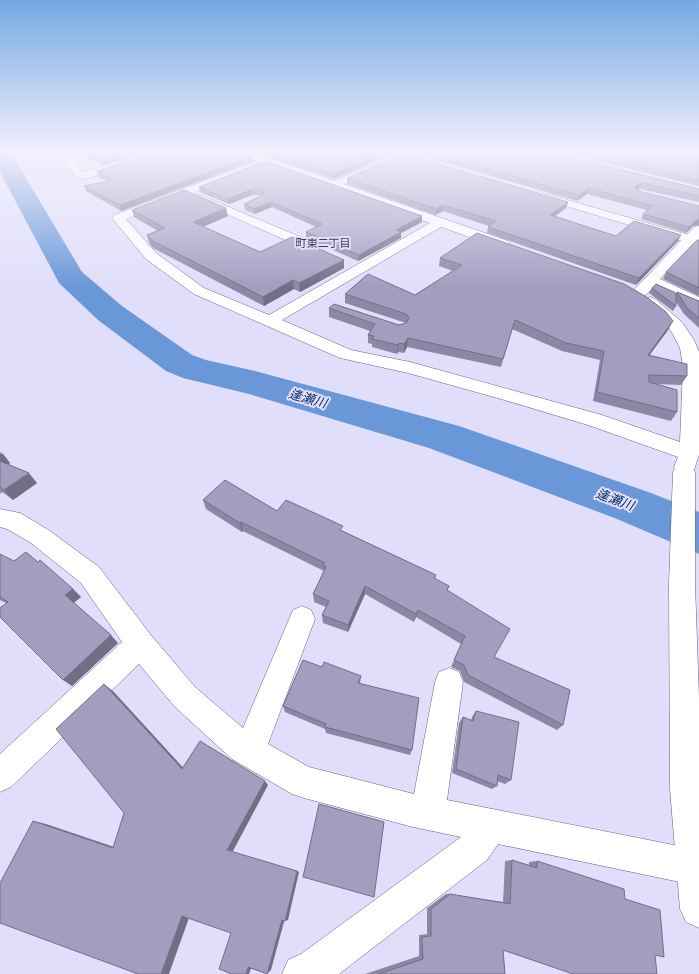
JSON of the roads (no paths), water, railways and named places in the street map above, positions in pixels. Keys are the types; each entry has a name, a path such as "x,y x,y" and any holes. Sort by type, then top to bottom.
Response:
{"street":[{"path":"174,196 118,218 151,256 199,291 346,354 410,368 595,420 687,463"},
{"path":"196,196 325,253"},
{"path":"366,196 514,248"},
{"path":"544,196 696,237"},
{"path":"228,211 242,204"},
{"path":"270,321 440,222"},
{"path":"696,237 651,280 632,291 666,315 678,327 695,357 691,387 682,584 692,694 686,789 699,910"},
{"path":"346,262 360,268"},
{"path":"651,280 699,303"},
{"path":"311,297 325,304"},
{"path":"0,518 12,520 39,536 90,575 140,644 185,697 249,752 304,782 413,810 694,868"},
{"path":"249,752 302,619"},
{"path":"0,776 140,644"},
{"path":"428,812 449,682"},
{"path":"302,974 315,968 475,848 483,838 487,825"}],"waterway":[{"name":"逢瀬川","path":"26,196 70,277 110,313 179,363 196,370 255,383 444,437 634,506 699,533"}],"district":[{"name":"町東二丁目","path":"323,243"}]}
